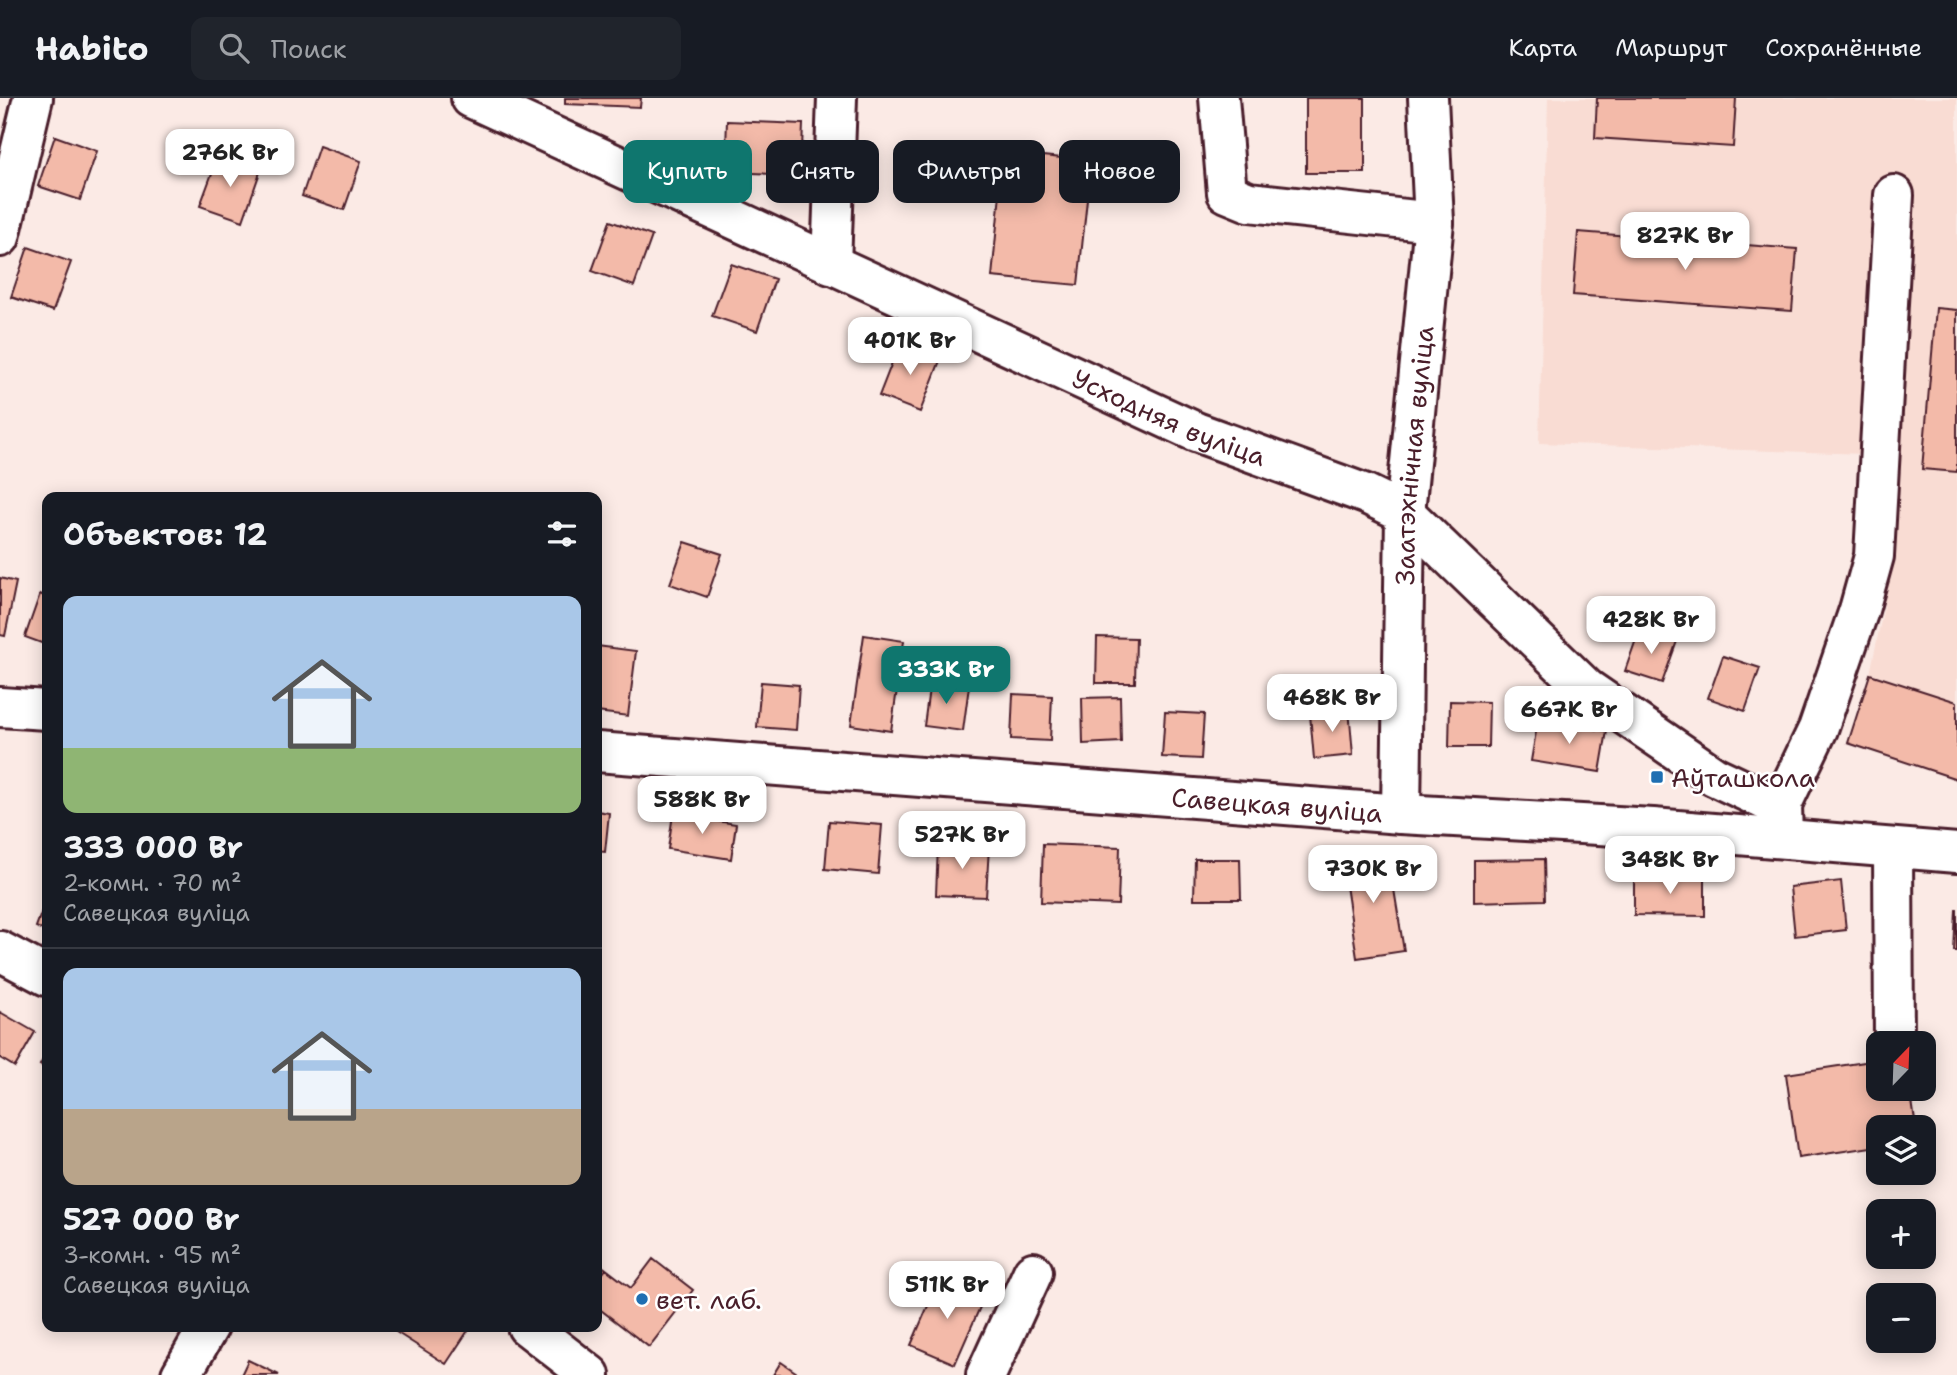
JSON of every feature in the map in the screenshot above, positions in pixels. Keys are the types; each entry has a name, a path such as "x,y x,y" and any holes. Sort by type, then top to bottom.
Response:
{"street":[{"path":"0,237 33,98"},
{"name":"Усходняя вуліца","path":"471,98 533,112 831,265 1196,432 1366,494 1405,513 1587,690 1714,776 1766,801 1783,821"},
{"path":"831,265 837,98"},
{"path":"1219,98 1227,193 1249,202 1434,222"},
{"name":"Заатэхнічная вуліца","path":"1401,814 1405,513 1434,222 1428,98"},
{"path":"1783,821 1818,729 1874,556 1894,195"},
{"path":"0,707 42,710"},
{"name":"Савецкая вуліца","path":"602,752 1401,814 1783,821 1894,848 1957,853"},
{"path":"1894,848 1894,1031"},
{"path":"0,951 42,973"},
{"path":"986,1375 1033,1272"},
{"path":"181,1375 206,1332"},
{"path":"535,1332 590,1375"}],"shaded area":[{"path":"1548,98 1957,98 1957,702 1870,674 1884,606 1895,455 1539,443"}],"building":[{"path":"565,98 641,98 640,107 565,104"},
{"path":"1306,98 1365,98 1365,173 1306,173"},
{"path":"1597,98 1736,98 1733,147 1595,138"},
{"path":"727,121 803,124 802,140 766,140 766,174 752,173 752,140 726,140"},
{"path":"55,136 97,151 80,200 38,186"},
{"path":"319,146 361,161 344,210 302,196"},
{"path":"1045,156 1059,158 1059,203 1087,203 1078,285 992,277 999,203 1045,203"},
{"path":"218,157 260,172 243,221 200,206"},
{"path":"610,221 652,236 634,286 592,271"},
{"path":"1578,232 1797,249 1792,311 1573,295"},
{"path":"28,247 71,262 53,311 11,297"},
{"path":"731,264 775,279 757,331 712,316"},
{"path":"1936,308 1957,310 1957,472 1922,469"},
{"path":"900,342 941,358 920,412 879,396"},
{"path":"685,542 722,554 707,597 670,584"},
{"path":"0,578 16,582 5,636 0,635"},
{"path":"40,594 42,643 25,637"},
{"path":"1640,628 1677,641 1662,683 1625,671"},
{"path":"864,635 904,641 891,731 851,725"},
{"path":"1097,637 1136,638 1135,683 1096,683"},
{"path":"602,647 636,651 628,716 602,713"},
{"path":"1723,656 1760,668 1745,711 1708,698"},
{"path":"1870,674 1957,702 1957,779 1848,743"},
{"path":"930,681 969,686 963,731 924,726"},
{"path":"761,682 799,685 796,730 757,727"},
{"path":"1013,694 1052,696 1050,741 1011,739"},
{"path":"1120,697 1121,742 1083,744 1082,698"},
{"path":"1450,701 1489,702 1488,747 1449,747"},
{"path":"1349,709 1353,755 1314,759 1310,714"},
{"path":"1165,712 1204,714 1201,759 1162,757"},
{"path":"1538,720 1607,731 1600,772 1531,761"},
{"path":"602,812 609,813 605,852 602,852"},
{"path":"673,814 736,824 731,859 668,849"},
{"path":"829,821 882,825 878,874 825,869"},
{"path":"1043,844 1120,847 1118,905 1041,902"},
{"path":"938,845 989,847 986,897 936,895"},
{"path":"1388,852 1404,951 1357,958 1342,859"},
{"path":"1195,859 1240,859 1241,899 1194,899"},
{"path":"1544,859 1545,900 1474,902 1474,860"},
{"path":"1634,877 1705,877 1705,916 1634,915"},
{"path":"1841,881 1846,930 1795,936 1790,887"},
{"path":"1956,910 1957,951 1954,951"},
{"path":"42,911 42,930 36,927"},
{"path":"0,1012 35,1032 15,1067 0,1058"},
{"path":"1866,1062 1866,1101 1912,1101 1914,1115 1866,1115 1866,1148 1798,1158 1786,1074"},
{"name":"вет. лаб.","path":"653,1259 693,1290 649,1347 602,1311 602,1274 606,1269 631,1288"},
{"path":"940,1278 984,1298 955,1364 911,1345"},
{"path":"396,1332 467,1332 446,1364"},
{"path":"248,1360 279,1375 241,1375"},
{"path":"781,1362 800,1375 773,1375"}],"place":[{"name":"Аўташкола","path":"1657,777"},
{"name":"вет. лаб.","path":"642,1299"}]}
